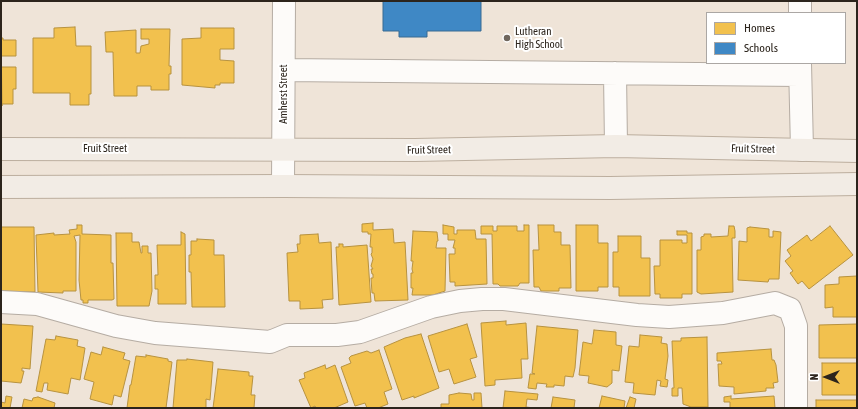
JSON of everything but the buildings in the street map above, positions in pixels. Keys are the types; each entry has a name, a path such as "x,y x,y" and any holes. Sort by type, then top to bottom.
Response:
{"main road":[{"name":"Fruit Street","path":"1,149 415,150 616,146 857,151"},
{"path":"1,187 283,186 610,188 857,184"}],"street":[{"name":"Amherst Street","path":"283,186 284,1"},
{"path":"800,1 800,12"},
{"path":"284,70 615,73 800,69 802,150"},
{"path":"615,73 616,146"},
{"path":"1,302 38,304 116,326 154,333 270,342 287,335 337,335 360,332 431,307 460,301 482,299 504,299 637,315 669,317 723,313 775,303 790,308 796,326 796,408"}],"place":[{"name":"Lutheran High School","path":"507,38"}]}
